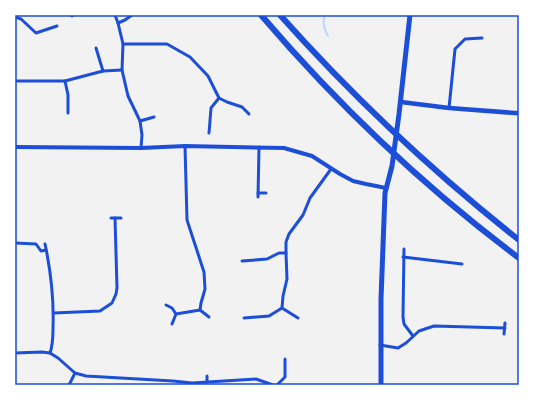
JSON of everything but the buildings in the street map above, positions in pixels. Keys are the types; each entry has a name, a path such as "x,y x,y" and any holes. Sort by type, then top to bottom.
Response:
{"highway":[{"path":"261,15 349,111 411,170 458,210 519,258"},
{"path":"280,15 330,69 414,152 462,194 519,240"}],"main road":[{"path":"381,385 381,287 386,188 392,166 401,102 410,15"},
{"path":"401,102 449,108 519,113"}],"street":[{"path":"115,15 123,44 122,70 128,96 140,121 142,135 141,148"},
{"path":"118,23 132,15"},
{"path":"15,17 21,19 36,33 57,26"},
{"path":"449,108 455,49 465,39 482,38"},
{"path":"123,44 167,44 190,57 208,76 219,98 242,107 249,114"},
{"path":"96,48 103,71"},
{"path":"15,81 65,81 103,71 122,70"},
{"path":"65,81 68,95 68,113"},
{"path":"209,133 211,108 219,98"},
{"path":"140,121 154,117"},
{"path":"15,147 141,148 185,146 284,148 312,156 331,169 353,181 386,188"},
{"path":"185,146 188,220 204,272 205,289 200,310"},
{"path":"259,147 258,195 266,193"},
{"path":"282,308 287,279 286,242 289,234 303,215 310,198 331,169"},
{"path":"111,218 120,218"},
{"path":"54,313 100,311 112,303 117,288 115,218"},
{"path":"15,243 36,244 41,250 46,250"},
{"path":"45,244 52,280 54,313 52,347 50,353"},
{"path":"404,249 403,317 404,324 413,336"},
{"path":"242,260 267,259 279,253 286,253"},
{"path":"403,257 462,264"},
{"path":"453,263 454,257"},
{"path":"166,305 172,308 176,314"},
{"path":"244,318 269,316 282,308"},
{"path":"282,308 298,318"},
{"path":"176,314 200,310 209,317"},
{"path":"172,324 176,314"},
{"path":"504,334 505,322"},
{"path":"380,345 398,348 419,331 434,326 505,328"},
{"path":"15,353 50,353 75,373 86,376 173,381 192,384 256,379 273,385"},
{"path":"277,385 285,377 285,359"},
{"path":"70,385 75,373"},
{"path":"207,376 207,382"}],"waterway":[{"path":"324,15 324,26 328,36"}]}
